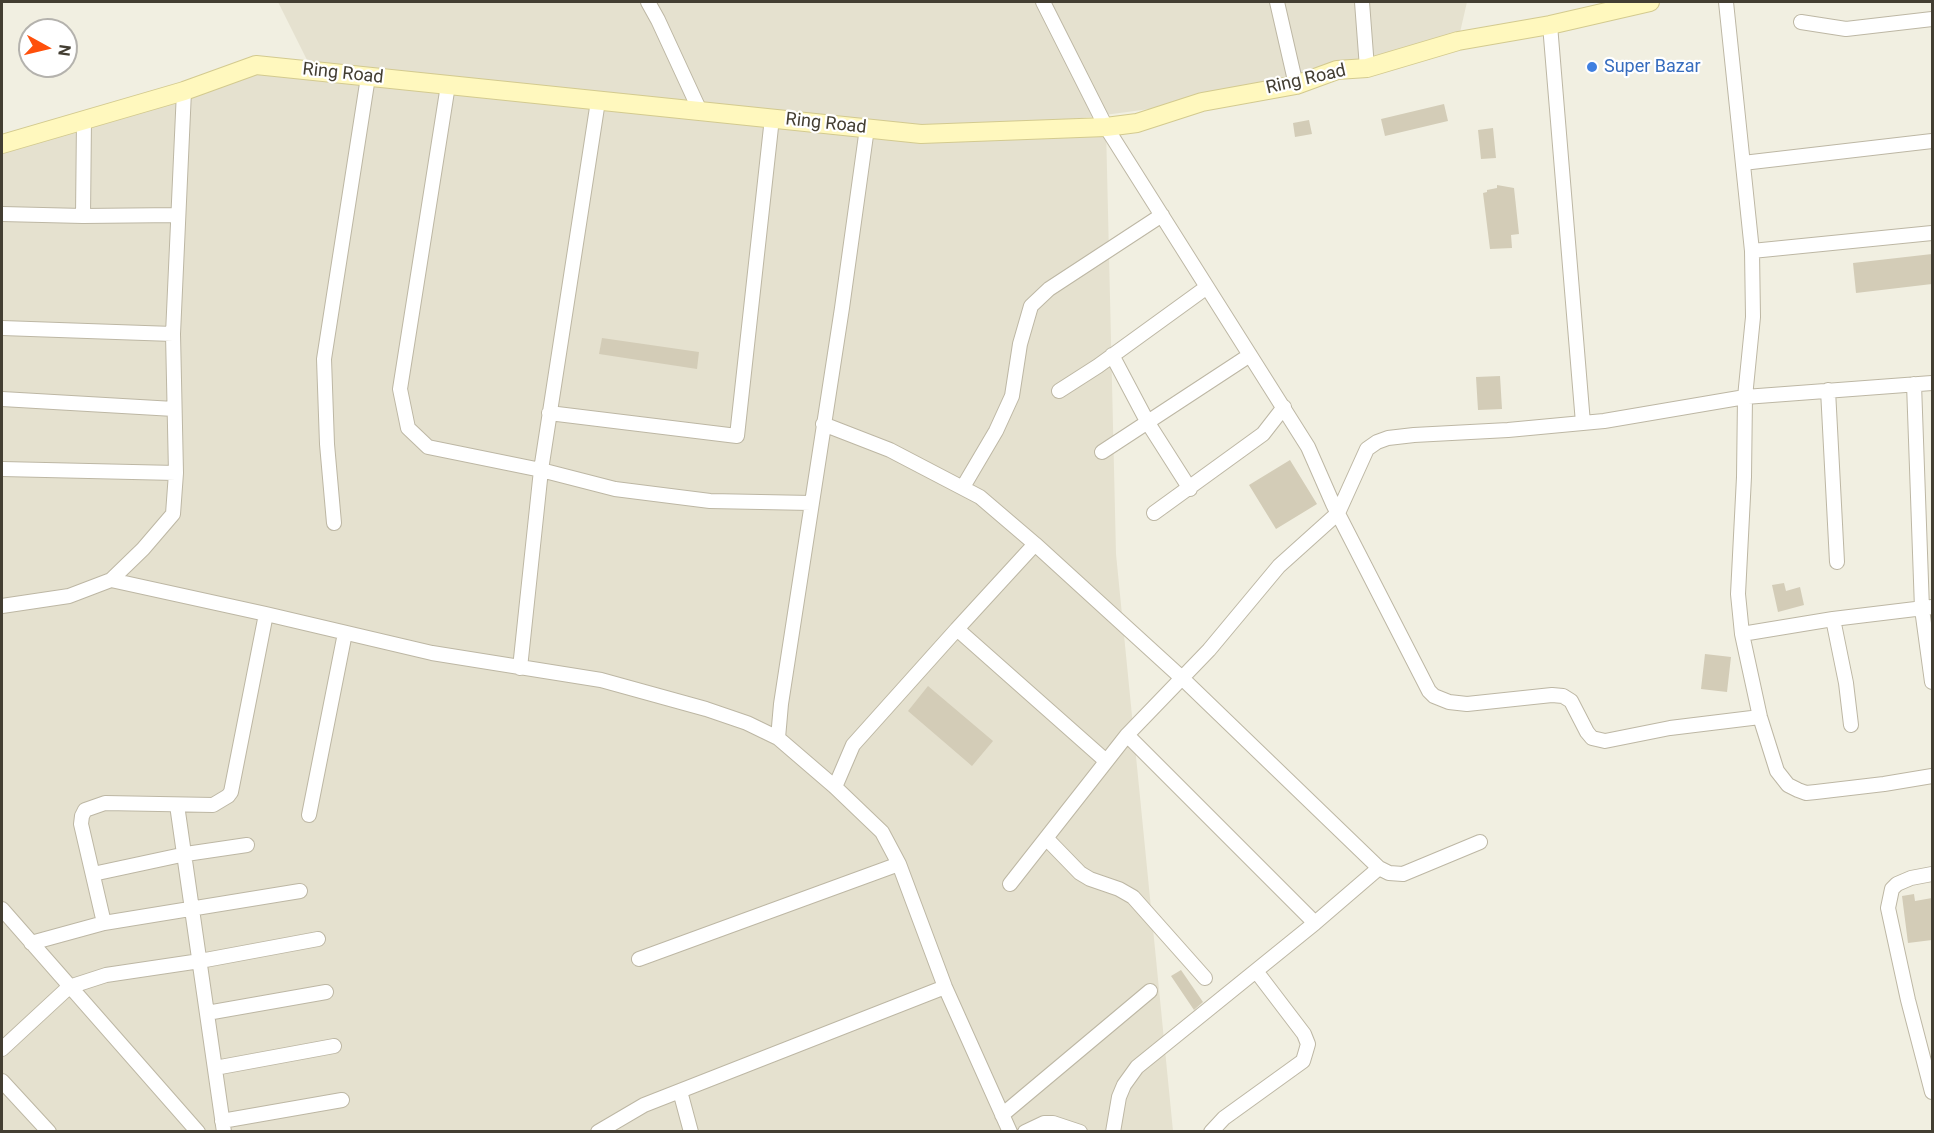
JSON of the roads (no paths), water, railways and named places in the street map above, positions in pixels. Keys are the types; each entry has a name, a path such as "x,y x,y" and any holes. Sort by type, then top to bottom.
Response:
{"main road":[{"name":"Ring Road","path":"2,144 184,91 256,66 931,134 1106,127 1137,123 1202,102 1296,85 1337,70 1366,68 1458,41 1551,25 1650,2"}],"street":[{"path":"648,2 700,111"},
{"path":"1043,2 1106,127 1308,447 1338,513 1429,691 1434,696 1449,702 1467,704 1563,696 1577,709 1592,738 1605,741 1670,728 1760,717"},
{"path":"1277,2 1296,85"},
{"path":"1362,2 1366,68"},
{"path":"1726,2 1752,251 1753,317 1745,398 1744,477 1738,594 1742,633 1760,717 1778,771 1788,785 1797,790 1806,793 1932,776"},
{"path":"1801,22 1846,29 1932,20"},
{"path":"1551,25 1583,423"},
{"path":"334,523 327,444 324,359 368,77"},
{"path":"448,85 400,389 408,428 428,447 541,470 615,489 710,501 811,503"},
{"path":"2,606 69,596 111,580 143,549 173,514 176,473 173,334 184,91"},
{"path":"520,668 541,470 598,101"},
{"path":"549,412 737,435 772,118"},
{"path":"83,216 84,120"},
{"path":"778,738 781,704 842,308 867,128"},
{"path":"1743,163 1932,141"},
{"path":"2,214 83,216 178,214"},
{"path":"963,487 996,430 1011,396 1020,344 1031,306 1048,289 1162,215"},
{"path":"1752,251 1932,233"},
{"path":"1059,391 1207,287"},
{"path":"2,328 173,334"},
{"path":"1112,355 1149,423 1190,489"},
{"path":"1102,452 1250,355"},
{"path":"1010,884 1128,735 1183,679 1279,566 1338,513 1367,449 1377,442 1388,438 1414,435 1604,422 1745,398 1932,383"},
{"path":"1914,384 1932,682"},
{"path":"1828,390 1837,562"},
{"path":"2,399 174,408"},
{"path":"1154,513 1263,434 1284,407"},
{"path":"824,424 890,450 980,497 1183,679 1379,868 1389,873 1403,874 1480,842"},
{"path":"2,469 176,473"},
{"path":"835,787 853,745 1035,544"},
{"path":"111,580 432,653 612,683 706,709 747,723 778,738 835,787 882,832 899,864 945,987 1010,1131"},
{"path":"1742,633 1928,608"},
{"path":"104,924 81,824 85,810 105,803 213,805 228,796 231,792 266,614"},
{"path":"1833,619 1846,683 1851,725"},
{"path":"957,629 1106,761"},
{"path":"309,815 345,633"},
{"path":"1128,735 1315,923"},
{"path":"177,805 186,854 223,1126 342,1100"},
{"path":"1046,838 1080,873 1133,897 1204,978"},
{"path":"93,874 186,854 247,845"},
{"path":"639,959 899,864"},
{"path":"1113,1131 1122,1091 1137,1067 1315,923 1379,868"},
{"path":"1932,874 1911,878 1897,884 1892,889 1888,908 1908,1000 1932,1092"},
{"path":"31,943 104,924 300,891"},
{"path":"2,909 196,1131"},
{"path":"2,1049 69,987 106,975 200,962 318,939"},
{"path":"1212,1131 1224,1118 1303,1061 1308,1044 1304,1034 1256,971"},
{"path":"598,1131 644,1105 945,987"},
{"path":"1002,1114 1150,991"},
{"path":"207,1013 326,992"},
{"path":"215,1068 334,1046"},
{"path":"2,1081 49,1131"},
{"path":"680,1091 691,1131"},
{"path":"1025,1131 1044,1123 1053,1123 1080,1131"}],"place":[{"name":"Super Bazar","path":"1592,67"}]}
